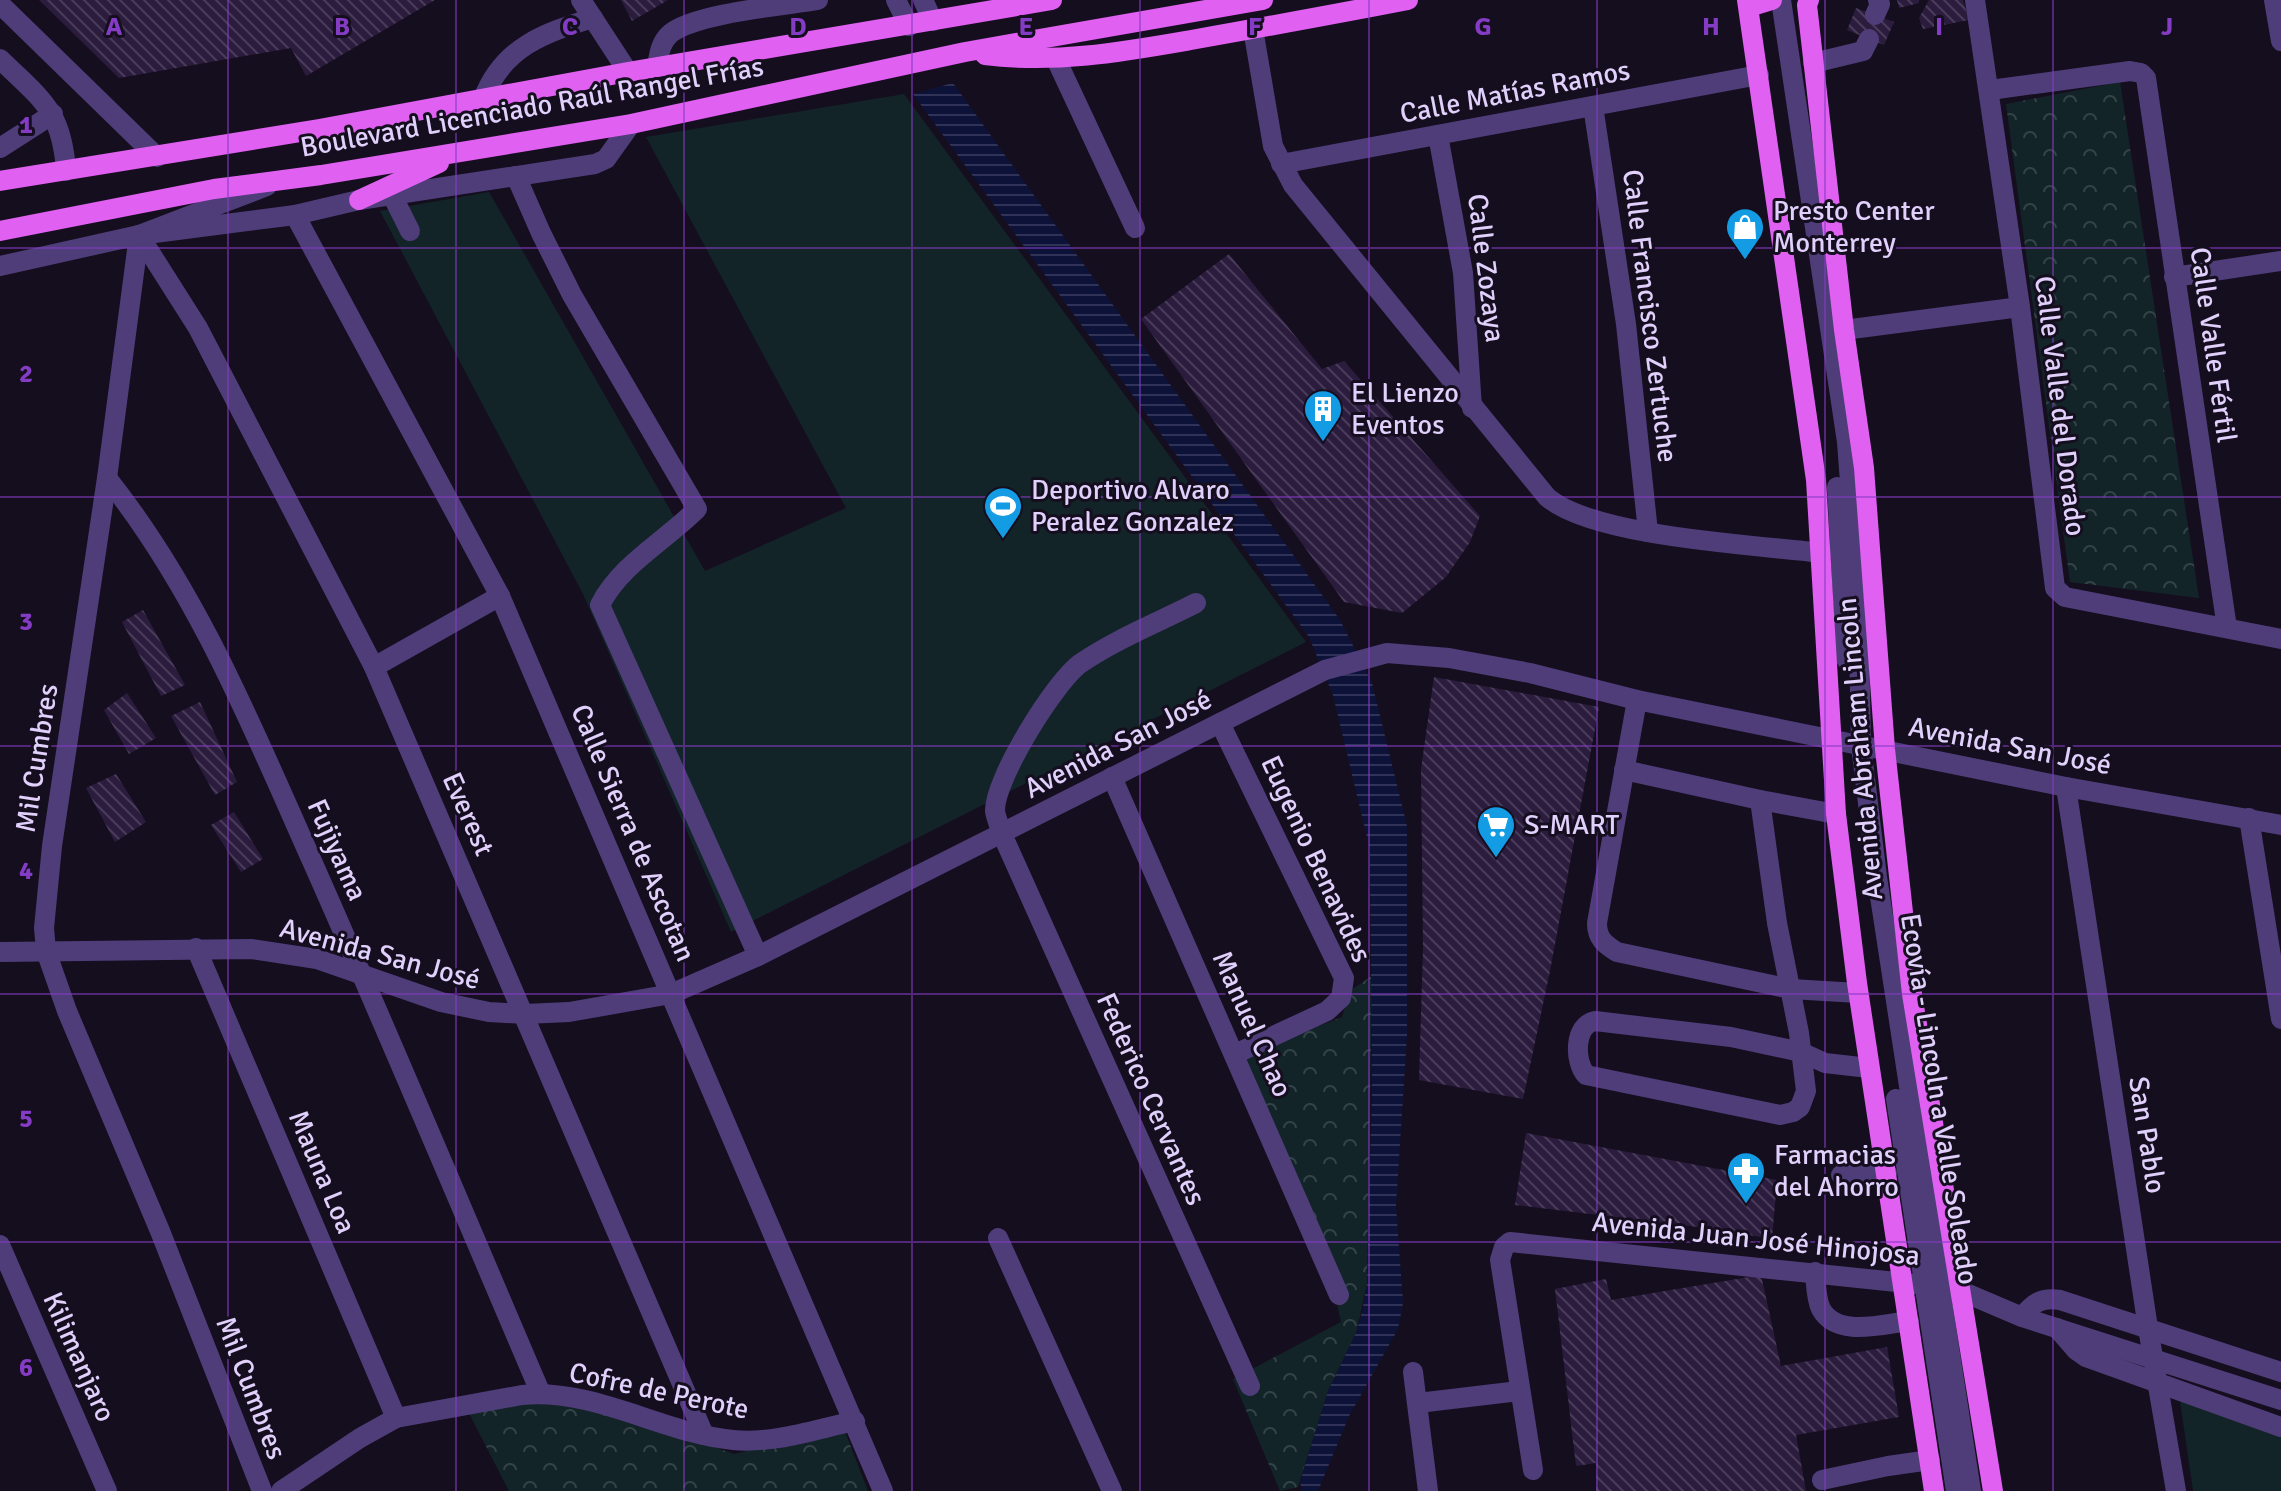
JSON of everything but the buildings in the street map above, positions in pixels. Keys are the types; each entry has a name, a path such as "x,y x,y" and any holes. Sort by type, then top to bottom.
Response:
{"main road":[{"path":"941,20 981,0"},
{"name":"Boulevard Licenciado Raúl Rangel Frías","path":"0,181 157,157 1052,0"},
{"path":"965,52 1016,59 1110,54 1408,0"},
{"name":"Avenida Abraham Lincoln","path":"1809,0 1813,63 1844,330 1864,468 1885,749 1912,994 1993,1491"},
{"path":"1759,1 1759,75 1816,480 1822,553 1847,743 1836,814 1858,993 1887,1173 1921,1284 1909,1321 1934,1491"},
{"name":"Boulevard Licenciado Raúl Rangel Frías","path":"0,231 158,200 631,124 965,52 1254,2"},
{"path":"359,200 463,152"}],"street":[{"path":"581,0 628,72"},
{"path":"657,67 665,39 691,24 818,0"},
{"path":"896,0 909,26"},
{"path":"923,0 941,20"},
{"name":"Calle Valle del Dorado","path":"1975,0 2020,307 2055,588 2065,597 2281,639"},
{"path":"2274,0 2281,41"},
{"name":"Ecovía - Lincoln a Valle Soleado","path":"1759,1 1797,174 1834,446 1843,583 1847,743 1879,891 1921,1284 1971,1491"},
{"path":"0,4 157,157"},
{"path":"483,99 491,80 509,57 540,37 593,18"},
{"path":"1253,29 1273,146 1293,185 1533,484 1557,506 1585,518 1648,532 1822,553"},
{"path":"1813,63 1863,51 1869,39"},
{"path":"0,59 53,114 61,130 66,171"},
{"path":"1056,59 1135,228"},
{"name":"Calle Valle Fértil","path":"1990,90 2130,71 2141,73 2148,84 2227,628"},
{"name":"Calle Matías Ramos","path":"1281,164 1759,75"},
{"name":"Calle Francisco Zertuche","path":"1593,106 1626,324 1648,532"},
{"path":"0,148 53,114"},
{"path":"0,266 139,235 295,215 359,200 595,164 606,159 631,124"},
{"name":"Calle Zozaya","path":"1438,135 1463,273 1472,408"},
{"path":"516,176 572,295 697,509 627,568 607,591 600,605 758,956"},
{"path":"139,235 281,180"},
{"path":"392,195 410,231"},
{"name":"Calle Sierra de Ascotan","path":"295,215 500,596 883,1491"},
{"name":"Mil Cumbres","path":"139,235 107,478 52,846 44,928 46,951 67,1011 160,1231 262,1491"},
{"name":"Everest","path":"139,235 198,328 374,667 704,1435"},
{"path":"2174,277 2281,261"},
{"path":"1844,330 2020,307"},
{"name":"Fujiyama","path":"107,478 141,521 185,592 252,727 362,973 541,1394"},
{"path":"374,667 500,596"},
{"name":"Federico Cervantes","path":"1196,603 1094,656 1069,673 1003,778 995,812 1002,834 1250,1386"},
{"name":"Avenida San José","path":"0,952 196,948 285,953 362,973 441,1002 489,1012 569,1012 671,994 758,956 1325,670 1387,653 1449,658 1530,673 1637,700 1847,743 2066,787 2281,825"},
{"path":"1637,700 1597,923 1597,933 1604,945 1617,952 1791,989 1858,993"},
{"name":"Eugenio Benavides","path":"1220,723 1344,978 1341,998 1327,1011 1235,1054"},
{"path":"1624,770 1836,814"},
{"name":"Manuel Chao","path":"1112,777 1339,1295"},
{"name":"San Pablo","path":"2066,787 2148,1328 2176,1491"},
{"path":"1760,800 1775,910 1801,1052 1806,1091 1804,1100 1793,1112 1780,1115 1586,1075 1580,1067 1581,1029 1589,1021 1595,1021 1731,1037 1801,1052 1825,1063 1869,1068"},
{"path":"2249,818 2281,1019"},
{"name":"Mauna Loa","path":"196,948 396,1418"},
{"path":"1841,1175 1887,1173"},
{"path":"998,1238 1112,1491"},
{"name":"Avenida Juan José Hinojosa","path":"1519,1391 1500,1254 1510,1242 1815,1272 1961,1291 2022,1317 2281,1400"},
{"name":"Kilimanjaro","path":"0,1245 107,1491"},
{"path":"1815,1272 1819,1307 1828,1320 1844,1327 1909,1321"},
{"path":"1921,1284 1956,1491"},
{"path":"2022,1317 2031,1305 2049,1298 2281,1372"},
{"name":"Avenida Juan José Hinojosa","path":"2057,1328 2086,1357 2281,1427"},
{"path":"1413,1372 1428,1491"},
{"path":"1418,1403 1519,1391 1533,1470"},
{"name":"Cofre de Perote","path":"281,1491 360,1438 396,1418 541,1394 595,1403 704,1435 751,1441 855,1421"},
{"path":"1822,1480 1930,1460"}],"green space":[{"path":"2120,82 2199,598 2070,582 2006,104"},
{"name":"Deportivo Alvaro Peralez Gonzalez","path":"904,94 1306,642 731,932 583,594 380,211 489,192 705,571 846,508 646,137"},
{"path":"1372,976 1367,1284 1356,1333 1328,1391 1298,1487 1280,1491 1233,1379 1341,1322 1336,1299 1243,1056 1342,1017 1351,990"},
{"path":"525,1401 619,1413 734,1454 844,1429 868,1491 509,1491 469,1413"},
{"path":"2180,1401 2281,1433 2281,1491 2193,1491"}],"shaded area":[{"path":"953,83 1340,620 1372,683 1407,826 1407,1034 1396,1206 1403,1303 1398,1329 1349,1416 1318,1491 1302,1491 1300,1482 1328,1391 1356,1333 1367,1284 1372,1090 1370,850 1333,695 1309,637 913,94"}],"place":[{"name":"Presto Center Monterrey","path":"1745,261"},
{"name":"El Lienzo Eventos","path":"1323,443"},
{"name":"Deportivo Alvaro Peralez Gonzalez","path":"1003,540"},
{"name":"S-MART","path":"1496,859"},
{"name":"Farmacias del Ahorro","path":"1746,1205"}]}
